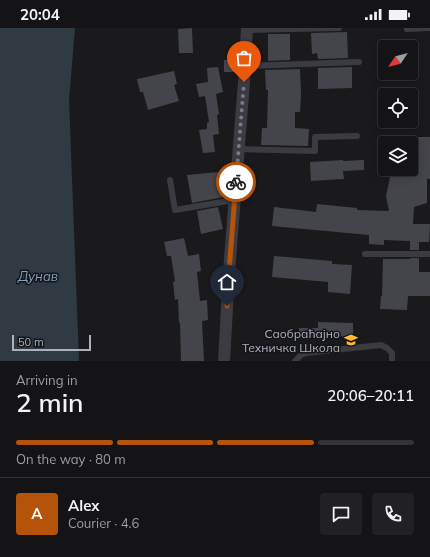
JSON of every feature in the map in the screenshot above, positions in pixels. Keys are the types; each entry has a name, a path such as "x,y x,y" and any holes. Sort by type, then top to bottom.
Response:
{"street":[{"path":"224,361 234,200 246,66 247,29"}],"lane":[{"path":"247,29 339,28"},
{"path":"407,29 430,28"},
{"path":"246,66 359,62"},
{"path":"239,149 315,151 315,137 357,136"},
{"path":"170,180 175,210 234,200"},
{"path":"365,254 430,254"},
{"path":"295,361 301,355 306,353 381,346 387,348 392,353 392,361"}],"water":[{"name":"Дунав","path":"0,28 75,28 69,100 79,361 0,361"}],"building":[{"path":"192,28 193,53 179,53 178,29"},
{"path":"347,32 348,58 318,59 317,53 312,54 311,33"},
{"path":"268,34 290,34 290,60 268,61"},
{"path":"234,59 234,72 224,72 224,60"},
{"path":"218,67 223,92 216,94 219,114 217,115 219,134 213,135 215,152 203,153 199,130 207,129 207,123 209,122 205,96 199,97 196,84 208,82 207,68"},
{"path":"352,67 352,88 318,89 318,68"},
{"path":"300,69 300,112 295,112 295,128 309,129 308,146 261,145 262,128 267,128 268,90 266,90 265,70"},
{"path":"174,71 177,84 174,85 179,101 148,110 143,92 140,92 137,79"},
{"path":"418,137 430,137 430,179 427,179 427,203 414,207 413,224 430,224 429,242 419,242 419,250 410,250 410,241 384,240 384,245 369,244 369,235 272,226 274,207 316,212 317,204 357,208 357,210 389,211 386,196 390,177 418,176"},
{"path":"364,160 364,170 343,171 344,179 311,181 310,162"},
{"path":"219,172 224,197 192,203 187,175"},
{"path":"218,207 223,229 201,234 197,211"},
{"path":"184,238 188,256 199,254 201,271 197,272 200,301 207,300 208,320 202,321 204,361 181,361 178,299 175,300 173,282 175,281 171,256 167,256 164,242"},
{"path":"274,256 332,261 332,264 352,265 350,294 328,292 328,282 272,277"},
{"path":"419,258 419,272 430,272 430,296 408,296 407,310 380,309 382,296 383,259"},
{"path":"318,322 353,323 353,337 332,336 299,338 299,328 318,328"}],"way so far":[{"path":"236,182 244,82"}],"place":[{"name":"Саобраћајно Техничка Школа","path":"351,340"}],"route":[{"path":"227,306 236,182"}]}
